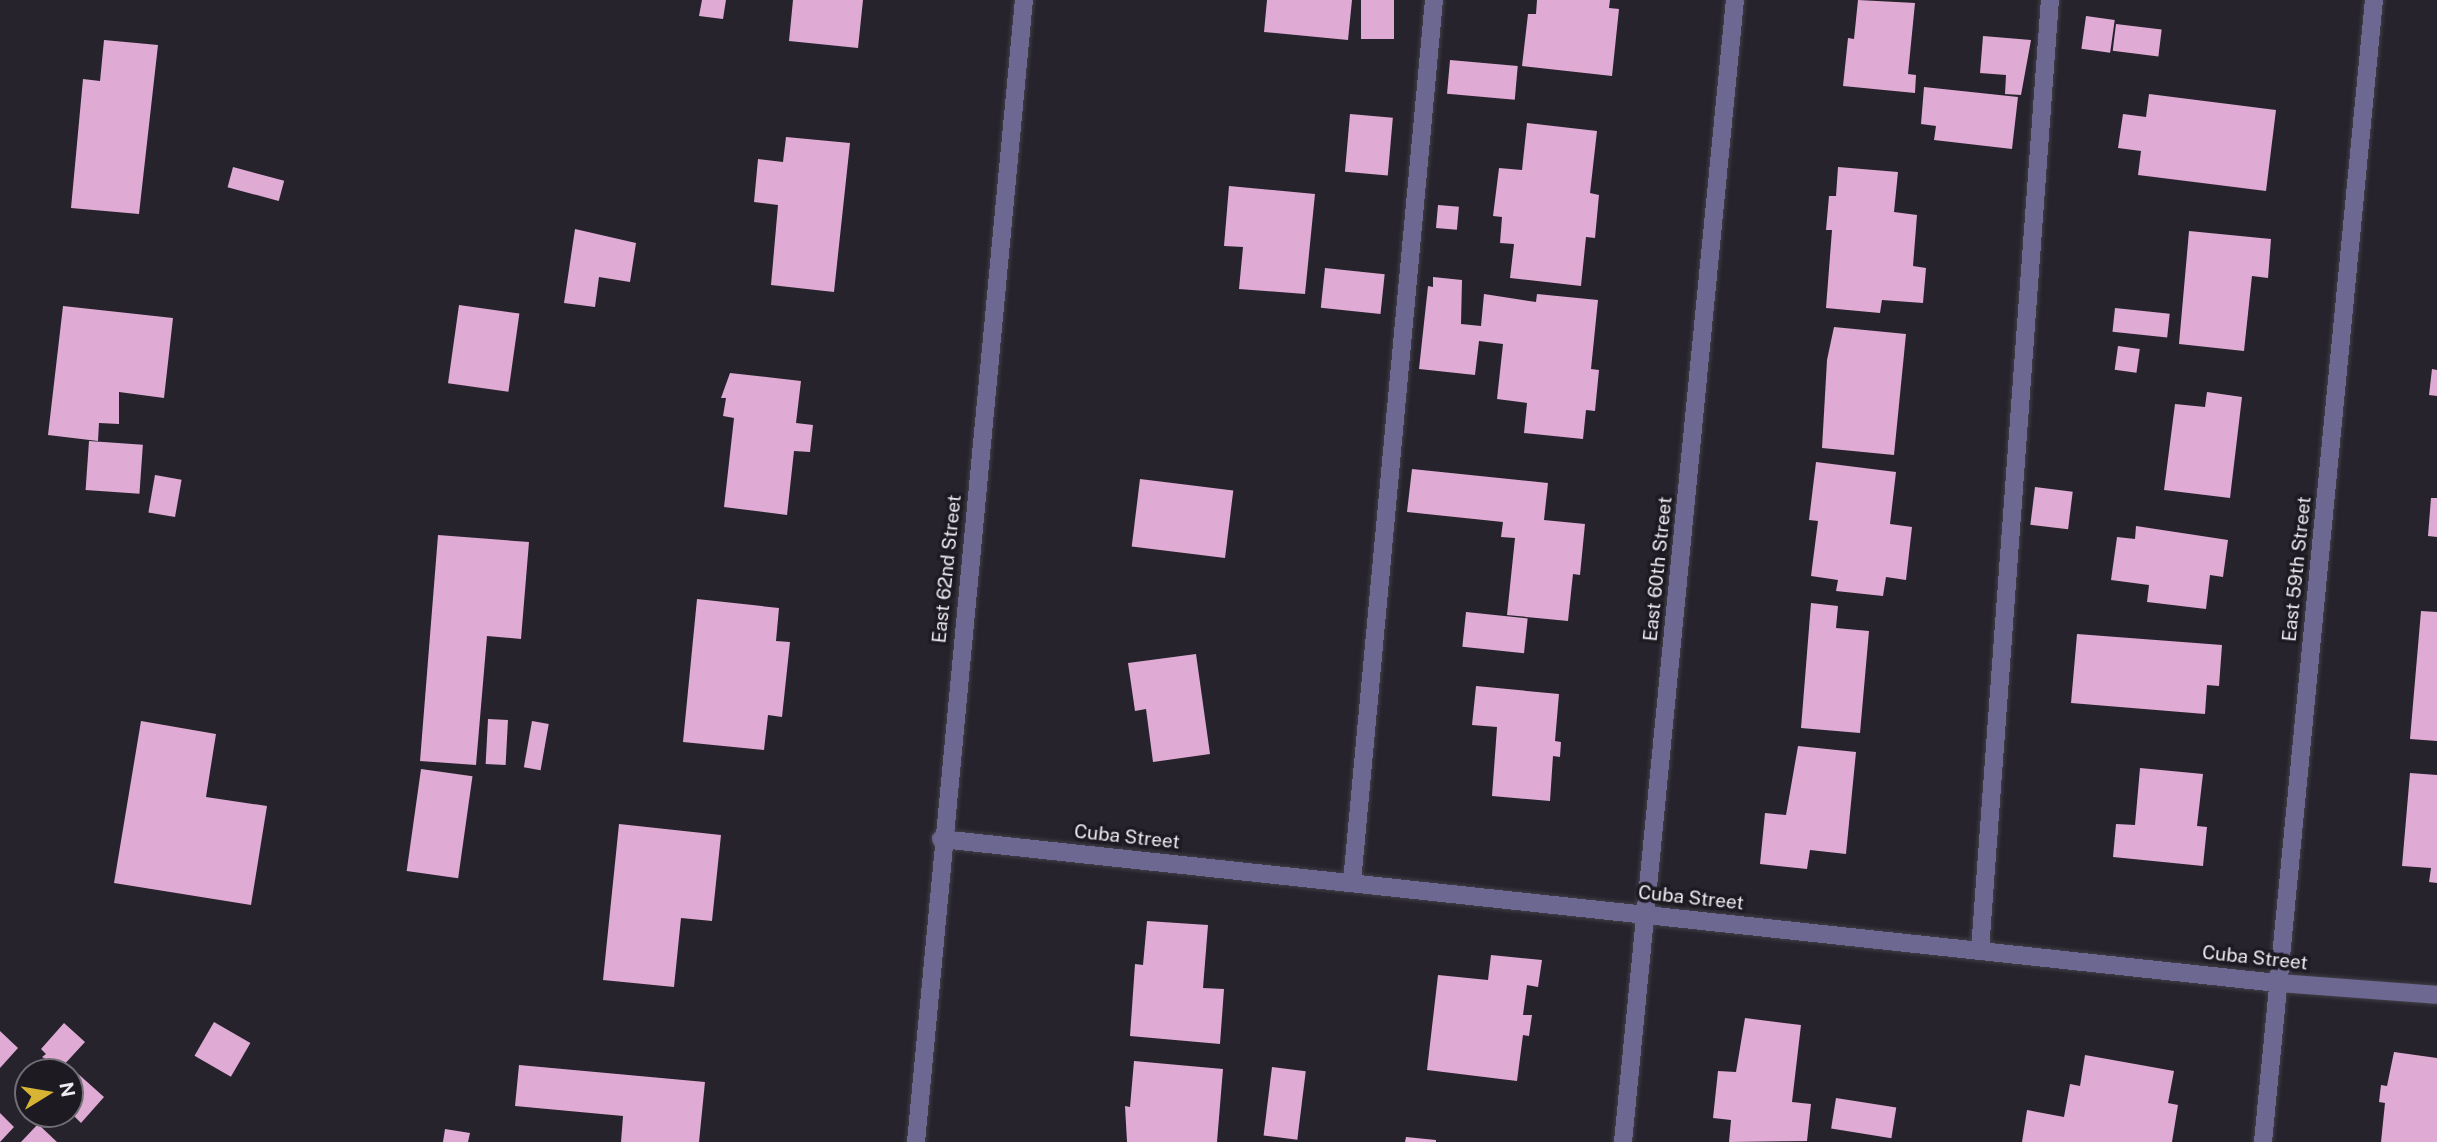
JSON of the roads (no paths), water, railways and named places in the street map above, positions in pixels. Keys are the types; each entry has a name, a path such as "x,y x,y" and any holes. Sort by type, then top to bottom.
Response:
{"street":[{"name":"East 62nd Street","path":"916,1142 942,839 1024,0"},
{"path":"1352,882 1434,0"},
{"name":"East 60th Street","path":"1623,1142 1735,0"},
{"path":"1980,950 2050,0"},
{"name":"East 59th Street","path":"2263,1142 2374,0"},
{"name":"Cuba Street","path":"942,839 2278,982 2437,995"}]}
